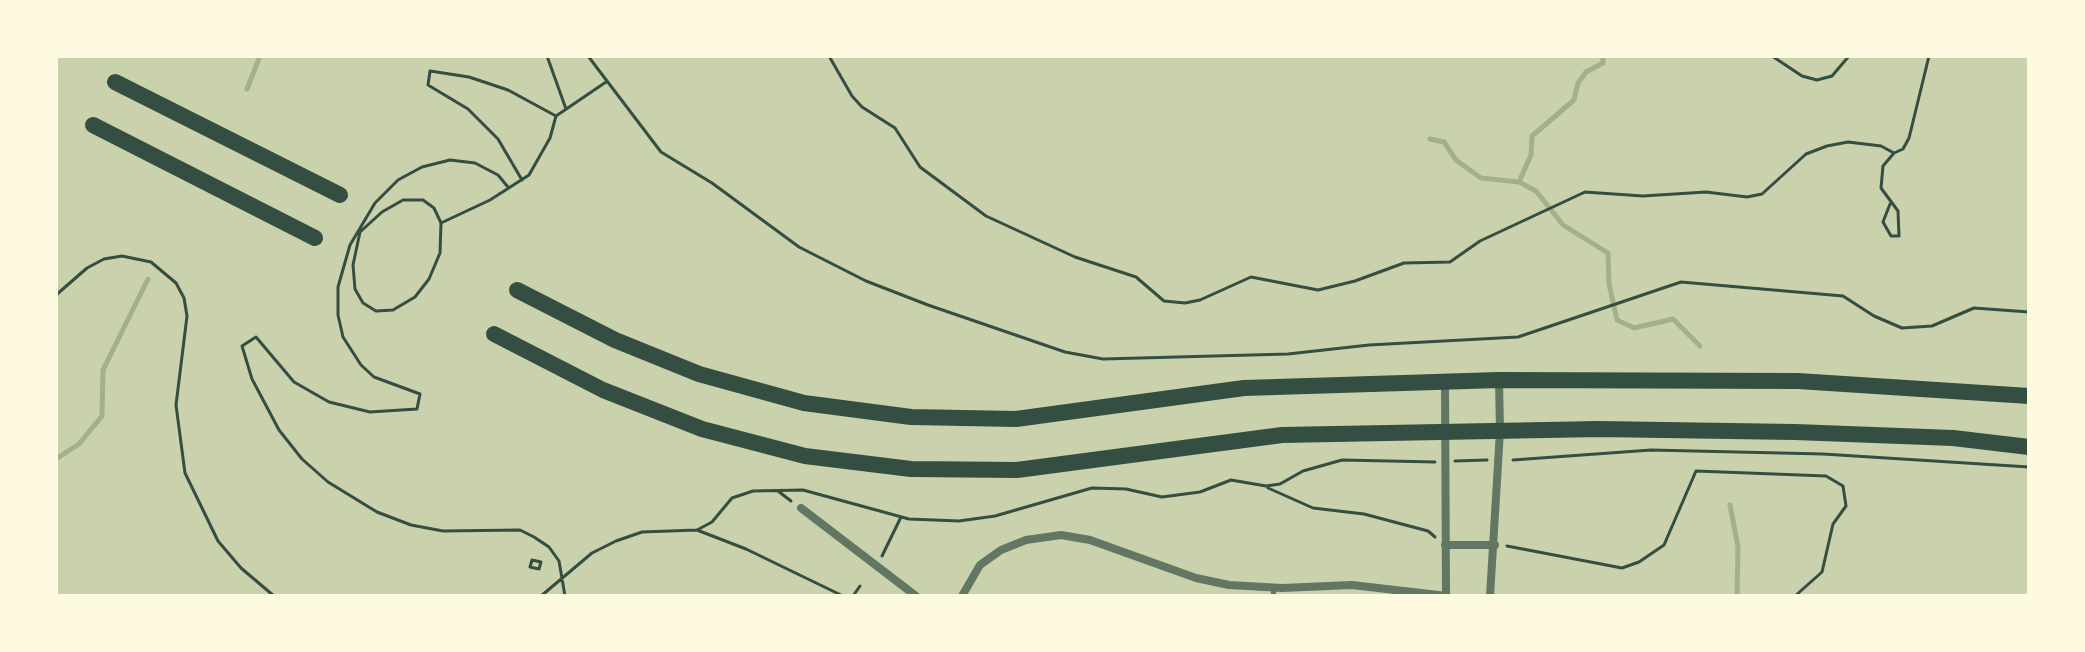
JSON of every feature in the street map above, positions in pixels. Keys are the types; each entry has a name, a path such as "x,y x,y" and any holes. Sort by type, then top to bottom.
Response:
{"main road":[{"path":"115,82 340,195"},
{"path":"93,125 315,238"},
{"path":"517,290 615,340 699,374 804,403 911,417 1016,419 1244,388 1445,381 1798,381 2029,396"},
{"path":"494,334 603,390 702,429 767,447 858,464 911,469 1017,470 1282,435 1500,431 1795,432 1953,438 2029,447"}],"street":[{"path":"1490,596 1500,431 1499,380"},
{"path":"962,596 980,565 1001,550 1026,540 1061,535 1128,551 1210,582 1273,592 1352,585 1446,596 1445,381"},
{"path":"801,508 916,596"},
{"path":"1445,545 1495,545"}],"path":[{"path":"547,56 569,109"},
{"path":"588,56 661,152 712,183 799,247 866,281 1065,352 1130,360 1288,354 1369,345 1518,337 1681,282 1843,296 1902,328 1932,326 1974,308 2029,312"},
{"path":"829,56 852,96 862,107 895,128 920,167 986,216 1075,257 1136,277 1164,301 1200,300 1251,277 1318,290 1355,281 1404,263 1438,265 1450,262 1480,241 1585,192 1643,196 1706,192 1747,197 1762,194 1806,154 1827,146 1848,142 1881,146 1894,153"},
{"path":"1772,56 1802,76 1817,80 1832,76 1849,56"},
{"path":"1890,204 1883,222 1891,236 1899,236 1898,211 1881,188 1883,166 1894,153 1903,149 1909,138 1929,56"},
{"path":"522,180 498,139 468,109 428,85 430,71 469,77 508,90 556,116"},
{"path":"441,223 490,200 529,175 550,138 556,116 607,81"},
{"path":"508,187 498,175 475,163 450,160 409,173 389,188 375,203 360,232 353,265 357,295 367,306 384,312 408,302 429,279 440,253 441,223 429,204 409,199 382,212 360,232 350,245 338,287 338,315 343,337 361,365 374,377 420,394 417,409 370,412 310,393 279,368 256,337 242,346 252,379 279,430 302,459 328,482 377,512 443,531 520,530 549,547 559,561 565,596"},
{"path":"56,295 87,268 104,259 122,256 151,262 176,283 184,298 187,316 176,405 185,473 218,541 241,568 274,596"},
{"path":"1513,460 1666,450 1913,458 2029,467"},
{"path":"1266,486 1280,484 1323,463 1342,460 1434,462"},
{"path":"1462,461 1489,460"},
{"path":"1495,545 1622,568 1639,562 1664,545 1696,471 1826,476 1843,486 1846,506 1833,524 1822,572 1795,596"},
{"path":"697,530 742,493 777,490 819,493 901,517 959,521 995,516 1092,488 1126,489 1162,497 1200,492 1231,480 1266,486 1313,508 1364,514 1428,531 1445,545"},
{"path":"777,490 801,508"},
{"path":"879,560 896,534 901,517"},
{"path":"541,596 564,580 592,553 630,534 697,530 746,549 843,596"},
{"path":"853,596 860,586"}],"green space":[{"path":"56,56 2029,56 2029,596 56,596"}],"waterway":[{"path":"247,89 260,56"},
{"path":"1603,56 1603,63 1586,72 1578,83 1574,100 1532,136 1531,155 1519,182 1536,191 1563,225 1608,253 1609,284 1617,320 1634,328 1673,319 1700,346"},
{"path":"1430,139 1444,142 1456,160 1481,178 1519,182"},
{"path":"56,459 79,444 102,416 103,370 148,279"},
{"path":"1730,505 1738,547 1737,596"}]}
